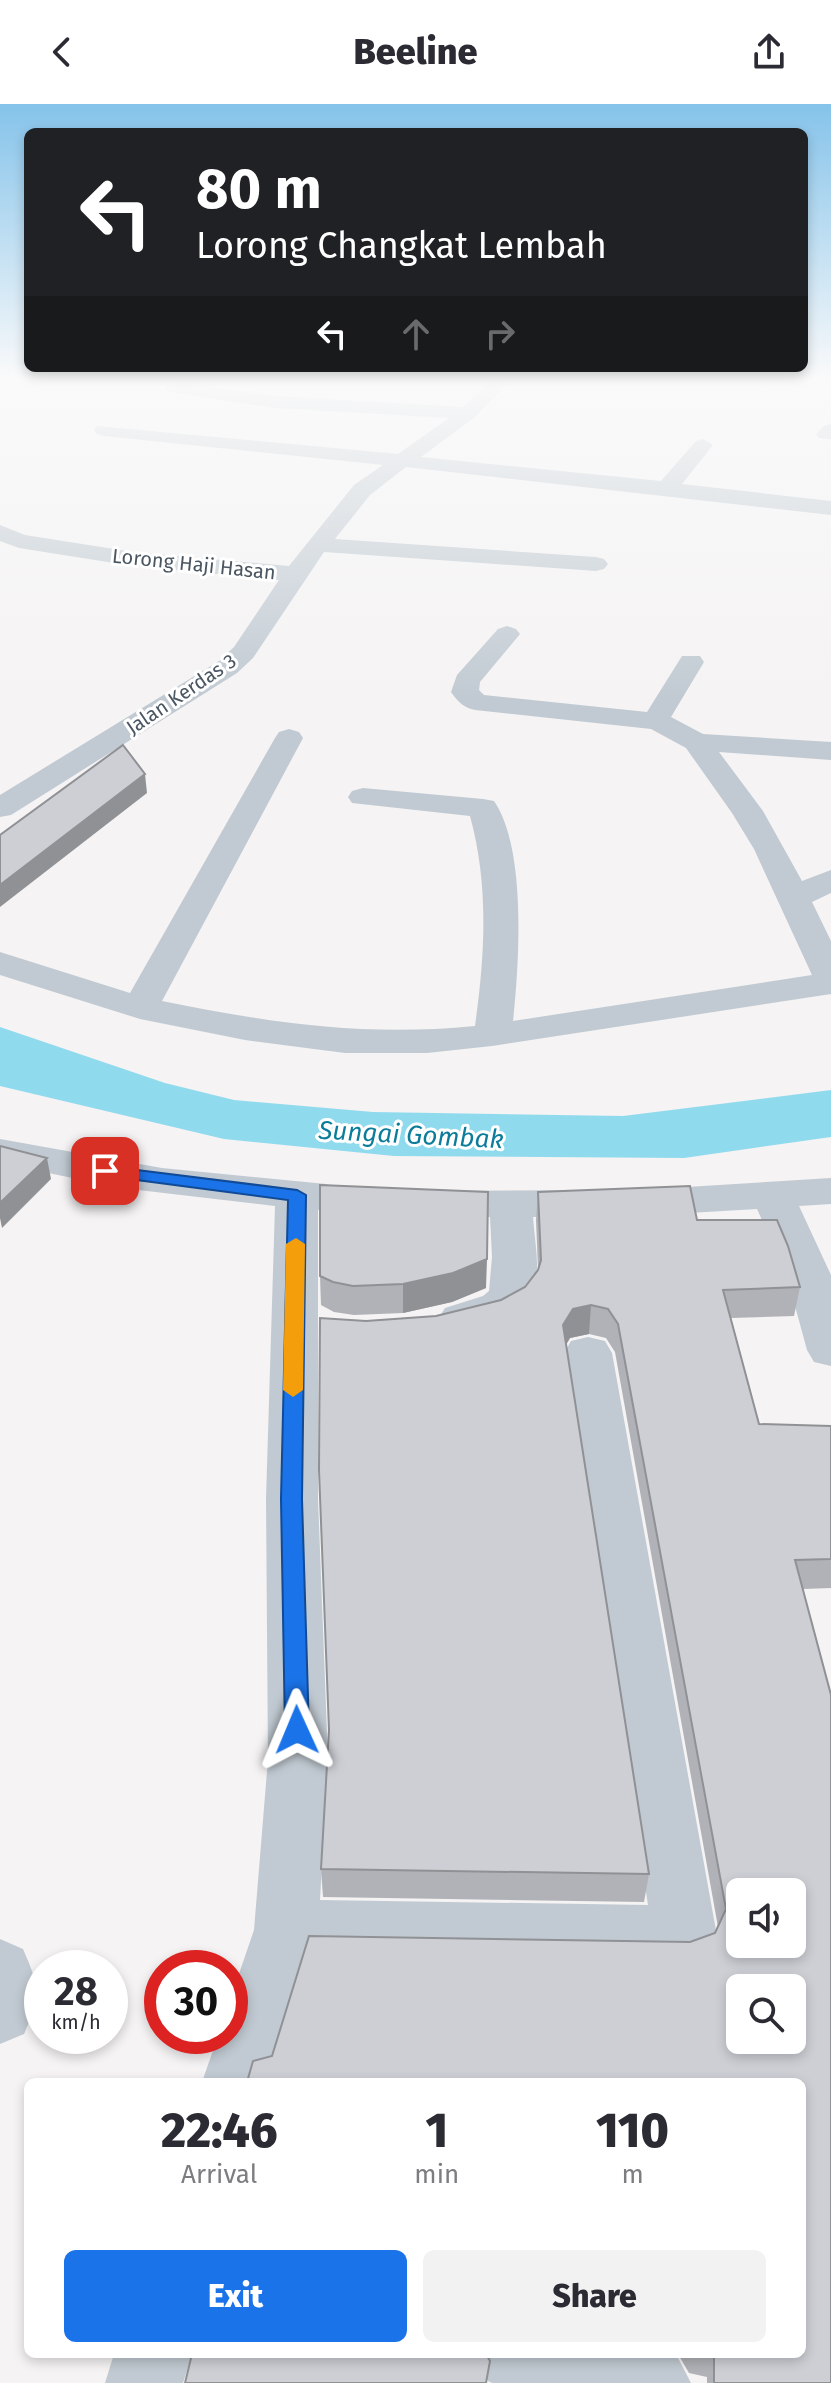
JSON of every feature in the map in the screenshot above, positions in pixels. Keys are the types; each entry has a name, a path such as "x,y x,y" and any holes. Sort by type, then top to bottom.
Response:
{"street":[{"name":"Jalan Kerdas 3","path":"0,808 228,667 244,652 317,545 367,486"},
{"path":"514,493 521,486"},
{"path":"662,486 831,508"},
{"name":"Lorong Haji Hasan","path":"0,532 19,541 133,559 295,574"},
{"path":"317,545 596,564"},
{"path":"0,963 140,1008 245,1029 345,1042 427,1042 492,1035 831,980 770,849 747,811 696,742 675,728 655,721 475,702 465,692 467,681 507,634"},
{"path":"655,721 691,662"},
{"path":"140,1008 289,738"},
{"path":"696,742 831,751"},
{"path":"476,775 493,836 501,919 501,971 492,1035"},
{"path":"0,782 31,788"},
{"path":"363,797 483,808"},
{"path":"792,899 831,880"},
{"path":"0,1151 44,1162 297,1195 378,1200 511,1204 638,1203 831,1191"},
{"path":"772,1194 808,1273 831,1350"},
{"path":"238,2078 286,1930 298,1759 292,1499 315,1321 297,1195"},
{"path":"422,1327 499,1307 511,1297 514,1257 511,1204"},
{"path":"286,1930 685,1936 588,1353"},
{"path":"0,1971 5,2000 0,2011"},
{"path":"144,2383 152,2358"},
{"path":"534,2358 652,2383"}],"water":[{"name":"Sungai Gombak","path":"0,1027 165,1083 234,1100 373,1112 623,1116 831,1090 831,1137 684,1158 394,1156 224,1139 0,1086"}],"building":[{"path":"123,745 145,774 0,885 0,835"},
{"path":"0,1146 47,1158 0,1203"},
{"path":"320,1185 488,1192 487,1259 453,1273 403,1284 353,1286 333,1282 320,1276"},
{"path":"690,1186 697,1220 777,1220 800,1287 723,1290 759,1424 831,1426 831,1559 795,1560 831,1695 831,2383 714,2383 714,2358 806,2358 806,2078 248,2078 253,2061 272,2056 309,1936 690,1942 715,1933 726,1909 618,1324 608,1309 591,1305 573,1309 563,1325 649,1874 321,1869 329,1730 319,1470 320,1318 366,1321 436,1316 501,1300 525,1287 538,1270 541,1260 538,1192"},
{"path":"191,2358 488,2358 490,2361 486,2383 185,2383"}],"slow traffic":[{"path":"293,1390 296,1244"}],"route":[{"path":"105,1171 297,1195 292,1499 297,1730"}]}
